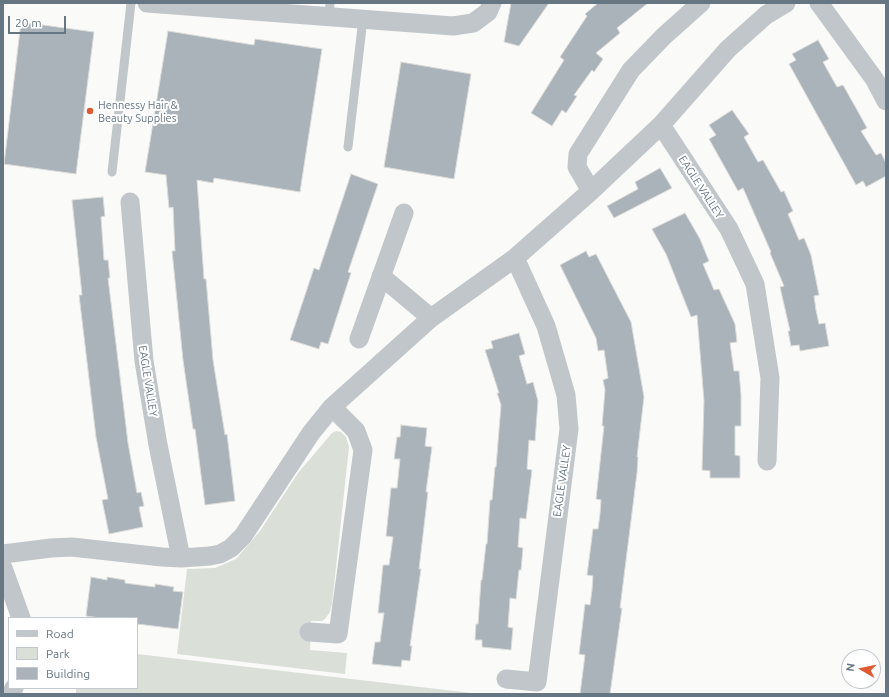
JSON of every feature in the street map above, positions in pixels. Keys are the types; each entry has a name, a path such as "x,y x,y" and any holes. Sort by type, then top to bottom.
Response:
{"street":[{"path":"147,3 329,9 364,19 453,26 473,23 488,12 492,3"},
{"path":"591,191 577,167 578,154 631,70 664,36 701,3"},
{"path":"3,554 72,547 181,558 220,554 231,548 243,536 311,433 332,407 431,318 515,258 591,191 661,125 728,49 766,15 786,3"},
{"path":"819,3 876,80 886,101"},
{"name":"EAGLE VALLEY","path":"661,125 729,229 755,284 770,378 767,462"},
{"name":"EAGLE VALLEY","path":"130,202 144,361 158,445 181,558"},
{"path":"359,339 404,214"},
{"name":"EAGLE VALLEY","path":"506,679 537,682 569,429 566,395 546,326 515,258"},
{"path":"381,276 431,318"},
{"path":"309,632 338,634 363,450 356,431 332,407"},
{"path":"3,568 21,617"}],"lane":[{"path":"112,172 131,3"},
{"path":"348,148 364,19"}],"green space":[{"path":"336,431 341,432 346,437 349,447 332,604 330,612 325,619 322,621 311,621 310,650 347,653 345,674 177,654 187,569 215,568 236,559 260,531 298,473 332,433"},
{"path":"138,654 480,694 76,694 76,689 138,689"}],"building":[{"path":"511,3 549,3 519,46 504,42"},
{"path":"598,3 648,3 617,28 620,33 596,53 603,59 594,72 592,70 574,95 577,96 566,113 562,110 552,126 531,113 564,60 560,57 587,16 585,14"},
{"path":"21,22 94,32 76,174 4,164"},
{"path":"168,31 254,45 255,39 322,49 300,192 214,178 213,183 197,180 204,279 206,279 213,360 225,435 227,434 235,501 205,505 195,429 193,429 183,360 172,251 175,251 173,207 169,208 166,175 145,172"},
{"path":"818,40 829,59 823,62 837,87 843,85 867,128 861,131 876,155 881,153 886,163 886,176 866,187 863,181 856,185 789,64 796,60 792,54"},
{"path":"401,62 471,74 454,179 384,167"},
{"path":"732,110 749,134 744,137 758,162 763,160 781,192 784,191 793,211 788,214 799,240 804,238 811,255 819,295 814,296 816,310 819,324 825,323 829,346 800,351 799,345 791,346 788,331 790,331 780,287 784,286 770,253 771,252 743,188 738,191 709,139 716,135 709,125"},
{"path":"660,168 672,188 614,218 607,206 638,189 635,182"},
{"path":"351,174 378,184 348,272 351,273 328,344 321,342 319,349 290,340 314,268 319,270"},
{"path":"103,197 105,216 101,217 104,260 108,260 110,278 108,278 128,443 137,493 141,492 144,506 139,507 143,527 109,534 102,500 108,499 96,437 79,295 82,295 72,200"},
{"path":"685,213 700,239 709,261 703,264 714,290 719,289 735,324 737,342 730,343 734,371 739,371 741,395 741,426 735,426 735,455 740,456 740,478 710,478 710,471 702,470 704,401 697,315 691,317 666,254 652,229"},
{"path":"586,251 589,257 596,254 631,322 644,397 637,457 637,473 620,608 622,608 610,694 580,694 585,655 579,654 585,604 590,605 593,576 587,575 593,529 598,529 600,514 601,500 596,499 604,426 602,426 605,390 603,380 608,378 604,350 598,351 596,338 560,265"},
{"path":"519,333 525,354 519,356 527,384 533,382 538,401 535,441 529,440 527,469 532,470 526,519 520,518 518,547 523,548 521,570 519,570 516,599 510,598 508,627 513,628 511,650 482,647 482,640 475,640 476,624 478,624 481,580 487,544 490,500 492,500 496,467 501,405 497,393 499,393 485,350 493,348 491,341"},
{"path":"401,425 427,428 425,446 432,447 419,569 421,569 410,646 412,646 410,661 402,660 401,667 372,664 375,642 380,642 384,613 378,613 383,565 389,565 393,537 386,536 391,488 397,488 400,459 394,459 397,437 400,437"},
{"path":"91,577 107,580 107,577 125,580 125,583 155,587 155,584 174,587 173,591 183,592 178,629 138,624 138,617 86,616"}],"place":[{"name":"Hennessy Hair & Beauty Supplies","path":"90,111"}]}
